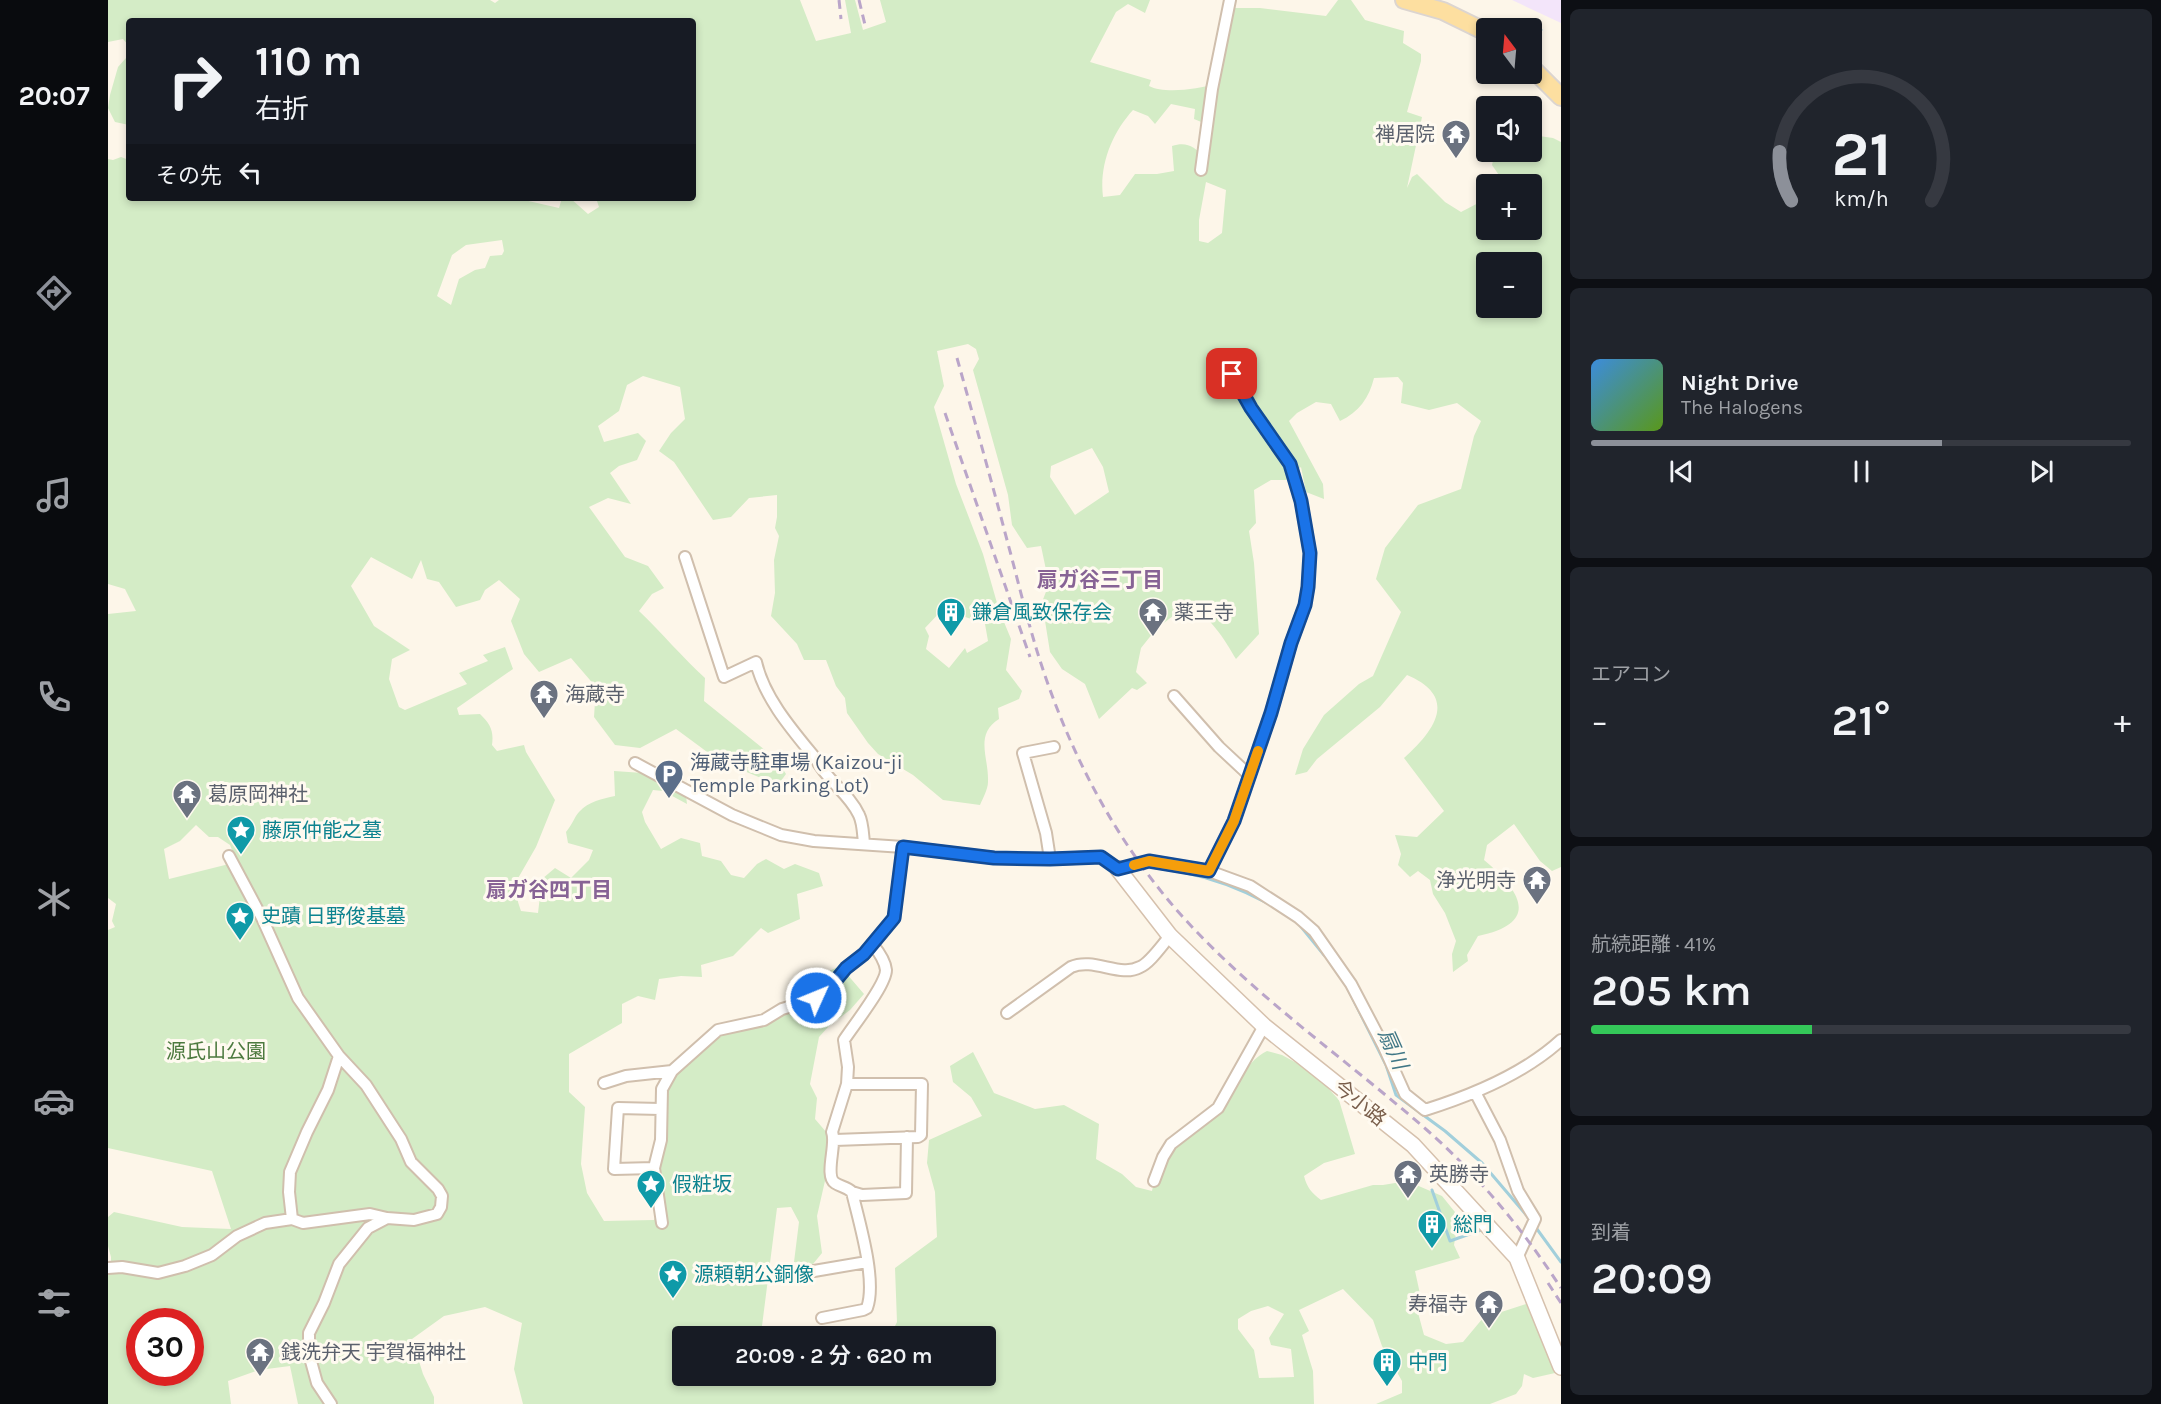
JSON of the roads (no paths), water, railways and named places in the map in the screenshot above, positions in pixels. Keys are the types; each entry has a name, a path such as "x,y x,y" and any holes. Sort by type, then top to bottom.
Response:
{"main road":[{"path":"1404,0 1443,11 1476,27"},
{"path":"1542,78 1561,97"}],"street":[{"path":"1201,170 1212,89 1230,0"},
{"path":"1209,871 1234,821 1271,713 1291,643 1305,605 1310,553 1301,501 1290,464 1251,408 1223,357"},
{"path":"685,557 724,677 756,662 758,672 771,697 816,759 819,767 848,798 860,816 864,843"},
{"path":"1174,696 1249,775"},
{"path":"1050,859 1046,833 1023,753 1054,747"},
{"path":"635,763 732,815 782,835 814,841 864,843 963,855 1050,859 1101,857 1118,869 1149,861 1209,871 1250,886 1298,917 1314,931 1351,984 1405,1094 1425,1110 1475,1092 1529,1064 1561,1040"},
{"path":"662,1223 654,1168 661,1140 662,1089 672,1071 718,1030 764,1020 782,1009 809,1001 824,993 846,968 873,945 894,918 903,847"},
{"path":"108,1268 158,1273 185,1266 212,1255 237,1236 265,1223 292,1220 303,1223 370,1214 414,1220 436,1214 441,1207 442,1196 438,1189 411,1162 401,1139 366,1085 339,1056 298,998 262,918 229,856"},
{"name":"今小路","path":"1118,869 1170,936 1264,1026 1413,1145 1517,1258 1561,1367"},
{"path":"1007,1013 1062,973 1081,963 1129,970 1140,967 1170,936"},
{"path":"822,1318 867,1308 870,1298 867,1262 852,1192 846,1186 835,1183 831,1178 831,1155 835,1140 832,1132 847,1084 848,1067 844,1040 883,982 886,970 873,945"},
{"path":"1154,1181 1162,1157 1171,1144 1218,1108 1264,1026"},
{"path":"292,1220 289,1192 290,1172 328,1090 339,1056"},
{"path":"604,1083 626,1076 672,1071"},
{"path":"835,1140 918,1137 921,1135 922,1084 847,1084"},
{"path":"1475,1092 1500,1140 1518,1191 1535,1219 1517,1258"},
{"path":"654,1168 614,1169 618,1108 660,1109"},
{"path":"852,1192 873,1196 906,1193 907,1137"},
{"path":"331,1404 317,1383 309,1353 309,1333 339,1264 368,1228 387,1218"},
{"path":"813,1271 867,1262"}],"waterway":[{"name":"扇川","path":"1186,873 1228,885 1267,903"},
{"name":"扇川","path":"1298,923 1324,955"},
{"name":"扇川","path":"1347,987 1386,1065 1396,1095 1445,1131 1482,1163 1528,1217"},
{"path":"1432,1190 1450,1241 1481,1230"},
{"name":"扇川","path":"1534,1225 1561,1262"}],"railway":[{"path":"839,0 841,19"},
{"path":"859,0 866,29"},
{"path":"957,358 1029,624 1049,687 1078,757 1114,824 1157,887 1210,946 1270,1001 1397,1104 1447,1148 1483,1185 1516,1225 1561,1288"},
{"path":"945,413 1030,657"},
{"path":"1548,1283 1561,1303"}],"place":[{"name":"禅居院","path":"1456,160"},
{"name":"鎌倉風致保存会","path":"951,638"},
{"name":"薬王寺","path":"1153,638"},
{"name":"海蔵寺","path":"544,720"},
{"name":"海蔵寺駐車場 (Kaizou-ji Temple Parking Lot)","path":"669,800"},
{"name":"葛原岡神社","path":"187,820"},
{"name":"藤原仲能之墓","path":"241,856"},
{"name":"浄光明寺","path":"1537,906"},
{"name":"史蹟 日野俊基墓","path":"240,942"},
{"name":"英勝寺","path":"1408,1200"},
{"name":"假粧坂","path":"651,1210"},
{"name":"総門","path":"1432,1250"},
{"name":"源頼朝公銅像","path":"673,1300"},
{"name":"寿福寺","path":"1489,1330"},
{"name":"銭洗弁天 宇賀福神社","path":"260,1378"},
{"name":"中門","path":"1387,1388"}],"district":[{"name":"扇ガ谷三丁目","path":"1100,580"},
{"name":"扇ガ谷四丁目","path":"549,890"}],"park label":[{"name":"源氏山公園","path":"216,1051"}]}
